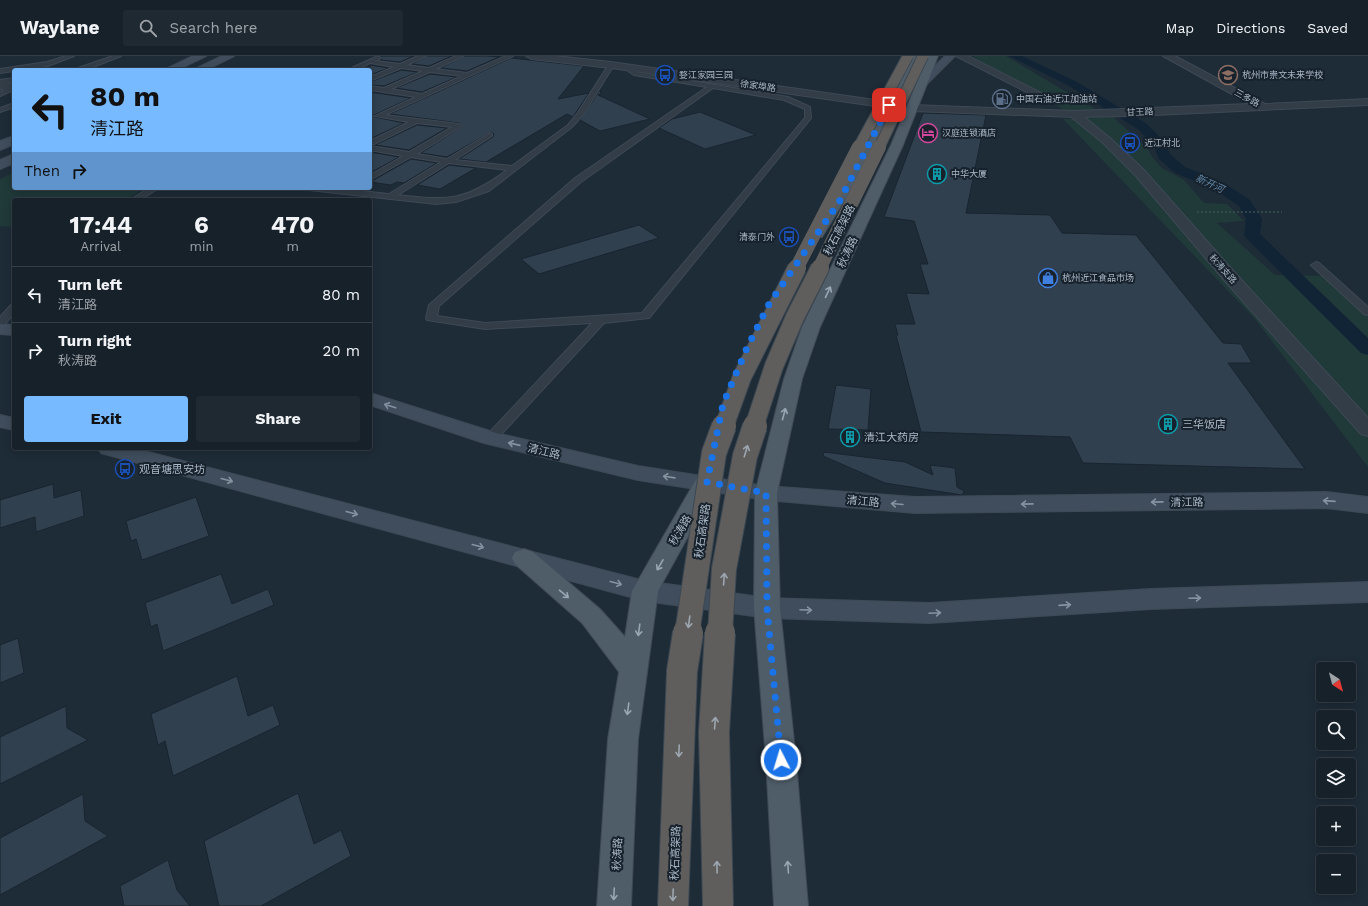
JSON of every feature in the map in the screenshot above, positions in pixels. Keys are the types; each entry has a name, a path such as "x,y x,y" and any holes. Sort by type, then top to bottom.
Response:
{"highway":[{"name":"秋石高架路","path":"718,906 714,732 724,569 745,456 774,366 795,317 851,206 923,56"},
{"path":"851,206 879,174 918,81 934,56"},
{"name":"秋石高架路","path":"673,906 682,671 714,453 742,377 899,59"}],"main road":[{"path":"174,68 201,56"},
{"path":"202,68 229,56"},
{"name":"秋涛路","path":"614,906 623,739 645,591 707,482 723,404 747,348 769,304 839,202 889,105 912,56"},
{"name":"秋涛路","path":"791,906 781,760 767,608 766,493 793,379 811,327 897,145 934,56"},
{"path":"923,83 950,56"},
{"path":"0,146 12,141"},
{"path":"0,165 12,159"},
{"path":"0,329 12,330"},
{"name":"清江路","path":"372,400 491,438 638,473 707,482 766,493 915,505 1326,500 1368,505"},
{"path":"0,421 12,424"},
{"path":"116,450 645,591 767,608 929,613 1151,599 1368,592"},
{"path":"524,558 591,616 617,647 633,670"}],"street":[{"name":"徐家埠路","path":"531,56 613,60 627,68 889,105"},
{"path":"962,56 1050,100"},
{"name":"三多路","path":"1168,56 1263,107"},
{"name":"甘王路","path":"912,108 1074,114 1133,113 1368,102"},
{"name":"秋涛支路","path":"1074,114 1106,140 1139,172 1221,267 1368,430"}],"lane":[{"path":"16,68 48,64 71,56"},
{"path":"94,56 116,57"},
{"path":"355,68 383,56"},
{"path":"372,78 423,56"},
{"path":"385,90 460,56"},
{"path":"372,119 510,56"},
{"path":"86,68 116,57"},
{"path":"349,190 390,197 436,202 456,200 486,189 570,126 580,115 613,60"},
{"path":"371,62 468,75"},
{"path":"0,70 12,68"},
{"path":"627,68 634,73 786,98 808,108 808,118 645,316 601,320 485,326 431,318 434,305 578,180 712,86"},
{"path":"372,88 423,96"},
{"path":"0,110 12,106"},
{"path":"372,115 459,126 372,177"},
{"path":"372,143 416,121"},
{"path":"390,197 490,135"},
{"path":"372,148 448,161 512,168"},
{"path":"138,198 152,190"},
{"path":"1316,266 1368,312"},
{"path":"0,323 12,309"},
{"path":"491,438 601,320"}],"path":[{"path":"1219,212 1282,212"}],"green space":[{"path":"972,56 1006,56 1097,110 1066,111"},
{"path":"1113,117 1148,149 1153,158 1162,168 1184,180 1204,203 1227,204 1244,221 1217,223 1275,275 1327,276 1368,309 1368,467 1255,319 1063,119"},
{"path":"12,173 12,190 142,190 128,198 12,198 12,227 0,226 0,179"}],"building":[{"path":"381,56 414,56 400,62 380,60 382,59"},
{"path":"427,56 452,56 429,66 412,64"},
{"path":"464,56 499,57 467,71 441,68"},
{"path":"511,58 584,66 558,99 589,93 573,117 567,114 486,162 459,159 493,137 494,134 491,132 447,157 421,153 463,126 459,123 390,114"},
{"path":"370,65 389,68 372,74 372,68 370,68"},
{"path":"401,70 418,72 384,86 372,85 372,81"},
{"path":"430,74 457,77 422,92 396,88"},
{"path":"600,90 601,94 598,95 650,119 600,131 580,120"},
{"path":"372,92 411,98 374,115 375,117 404,123 372,138"},
{"path":"700,112 756,135 705,149 659,128 672,119"},
{"path":"923,113 986,115 966,213 1050,215 1062,233 1136,235 1223,343 1241,344 1252,363 1228,363 1305,469 1083,463 1070,437 921,432 896,335 898,335 895,324 915,324 906,293 929,294 920,264 928,264 914,221 884,217"},
{"path":"417,125 447,128 409,150 375,145"},
{"path":"372,152 399,157 372,172"},
{"path":"411,159 437,163 404,183 397,182 391,185 372,182 372,181"},
{"path":"449,165 476,168 440,189 417,185"},
{"path":"639,225 659,238 539,274 521,259"},
{"path":"836,385 871,389 868,430 828,429"},
{"path":"824,452 905,462 933,475 930,465 955,468 957,487 964,491 962,495 885,483 823,456"},
{"path":"53,484 54,498 81,490 84,516 36,532 35,517 0,528 0,500"},
{"path":"196,497 209,536 142,560 136,539 131,541 126,521"},
{"path":"221,574 232,604 268,589 274,605 163,651 157,624 151,627 145,603"},
{"path":"18,638 24,673 0,683 0,645"},
{"path":"237,676 248,716 273,705 280,725 173,776 165,741 158,745 151,714"},
{"path":"66,706 67,728 88,740 0,784 0,737"},
{"path":"298,793 314,844 341,830 351,856 261,906 219,906 204,841"},
{"path":"83,794 85,821 108,836 0,895 0,838"},
{"path":"168,860 177,890 190,906 124,906 120,886"}],"waterway":[{"name":"新开河","path":"1014,56 1073,84 1107,104 1143,127 1160,145 1164,156 1180,170 1219,186 1245,203 1254,219 1252,235 1368,349"}],"place":[{"name":"婺江家园三园","path":"665,75"},
{"name":"杭州市崇文未来学校","path":"1228,75"},
{"name":"中国石油近江加油站","path":"1002,99"},
{"name":"汉庭连锁酒店","path":"928,133"},
{"name":"近江村北","path":"1130,143"},
{"name":"中华大厦","path":"937,174"},
{"name":"清泰门外","path":"789,237"},
{"name":"杭州近江食品市场","path":"1048,278"},
{"name":"三华饭店","path":"1168,424"},
{"name":"清江大药房","path":"850,437"},
{"name":"观音塘思安坊","path":"125,469"}],"route":[{"path":"781,760 767,608 766,493 707,482 723,404 747,348 769,304 839,202 889,105"}]}
